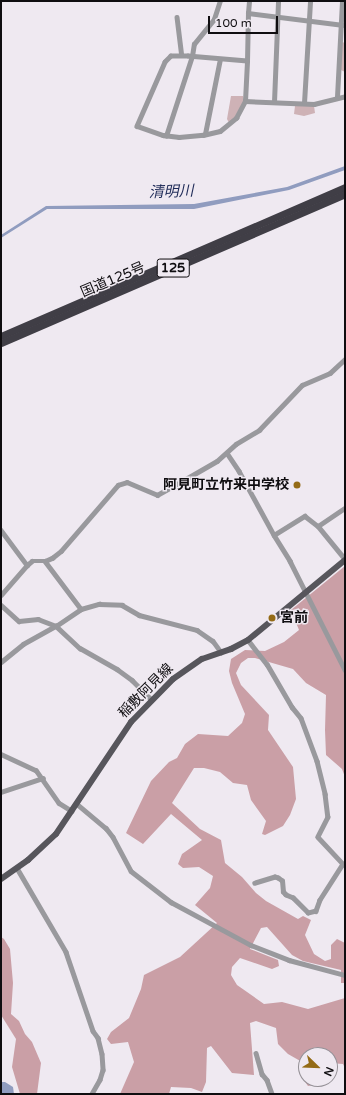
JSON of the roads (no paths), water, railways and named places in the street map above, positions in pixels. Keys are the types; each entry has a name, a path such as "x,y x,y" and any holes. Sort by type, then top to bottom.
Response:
{"highway":[{"name":"国道125号","path":"1,336 345,187"},
{"name":"国道125号","path":"1,343 345,194"}],"main road":[{"name":"稲敷阿見線","path":"1,879 47,844 72,812 121,735 131,722 182,672 202,659 248,640 345,560"}],"street":[{"path":"166,136 192,56 194,44 214,19 220,1"},
{"path":"247,62 192,56 171,56 165,62 137,126 166,136 179,137 220,131 236,118 246,101 249,1"},
{"path":"274,102 278,1"},
{"path":"304,103 310,1"},
{"path":"337,97 343,25 342,1"},
{"path":"248,13 343,25"},
{"path":"177,17 182,56"},
{"path":"205,134 220,59"},
{"path":"246,101 314,104 345,96"},
{"path":"1,595 32,561 45,561 61,551 118,485 127,482 157,495 227,453 236,444 265,425 302,385 330,373 345,359"},
{"path":"227,453 239,471 274,536 290,561 345,670"},
{"path":"318,526 345,508"},
{"path":"274,536 306,516 318,526 345,560"},
{"path":"1,530 27,565"},
{"path":"45,561 81,609"},
{"path":"1,662 23,644 56,626 81,609 99,604 122,605 139,615 197,630 213,641 221,652"},
{"path":"1,605 19,621 38,619 56,626 80,648 117,669 132,680 152,700"},
{"path":"248,640 267,664 292,707 301,718 317,761 325,794 328,817 318,837 343,864 320,900 316,911 308,913 293,898 286,895 282,880 275,876 255,883"},
{"path":"1,754 33,767 43,778 59,803 72,812"},
{"path":"1,792 43,778"},
{"path":"77,804 106,828 113,837 131,871 171,902 251,945 289,960 345,975"},
{"path":"17,868 66,952 93,1031 98,1038 102,1054 103,1070 100,1080 92,1094"},
{"path":"256,1053 262,1074 267,1080 272,1094"}],"water":[{"path":"345,166 345,170 289,190 194,209 47,209 1,238 1,235 46,206 194,204 287,187"},
{"path":"1,1082 5,1082 13,1087 14,1094 1,1094"}],"place":[{"name":"阿見町立竹来中学校","path":"297,485"},
{"name":"宮前","path":"272,618"}],"water label":[{"name":"清明川","path":"171,192"}]}
